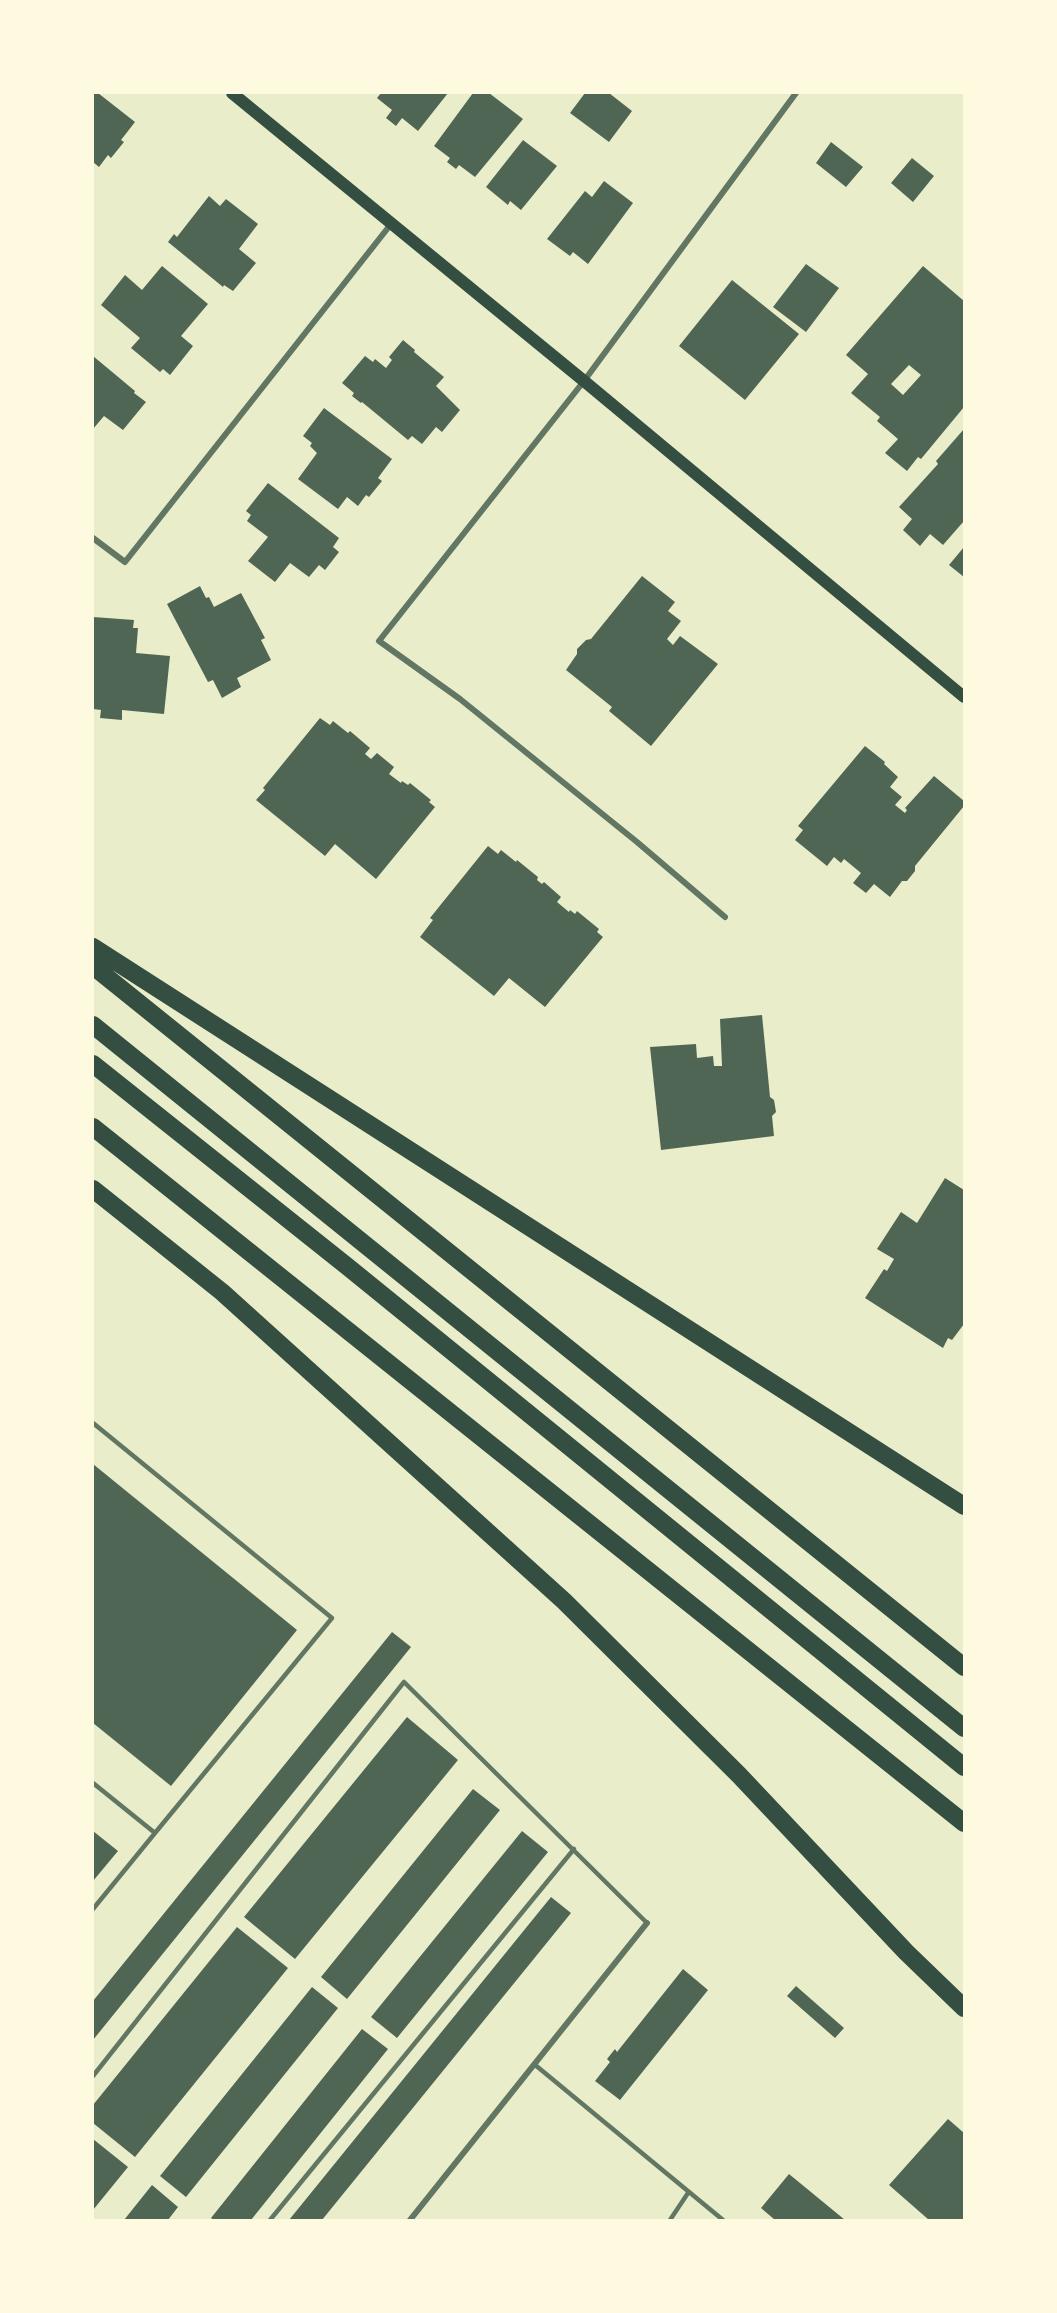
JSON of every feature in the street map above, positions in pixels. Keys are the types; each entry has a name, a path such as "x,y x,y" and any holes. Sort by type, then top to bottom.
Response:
{"highway":[{"path":"93,947 964,1506"},
{"path":"93,966 964,1667"},
{"path":"93,1025 964,1728"},
{"path":"93,1064 366,1282 964,1767"},
{"path":"93,1127 964,1823"},
{"path":"93,1188 222,1292 564,1601 730,1767 906,1952 964,2008"}],"main road":[{"path":"232,93 584,381 964,697"}],"street":[{"path":"724,917 637,842 460,699 379,641 584,381 796,93"},
{"path":"93,538 125,562 391,224"},
{"path":"410,2220 646,1923"}],"lane":[{"path":"93,1423 332,1618 93,1909"},
{"path":"93,2076 404,1682 646,1923"},
{"path":"93,1783 155,1833"},
{"path":"270,2220 574,1849"},
{"path":"534,2064 723,2220"},
{"path":"670,2220 688,2193"}],"building":[{"path":"93,93 98,93 135,122 121,140 124,142 111,158 108,155 99,167 93,162"},
{"path":"381,93 448,93 418,131 402,118 396,126 386,118 392,110 377,98"},
{"path":"473,93 489,93 523,119 475,177 459,165 456,169 447,162 450,158 434,146"},
{"path":"585,93 609,93 632,111 609,142 570,113"},
{"path":"523,140 557,166 521,210 510,201 508,205 486,187"},
{"path":"831,142 863,167 846,187 816,163"},
{"path":"912,158 934,176 913,202 891,183"},
{"path":"604,181 633,203 588,264 573,252 570,256 547,239 585,191 592,197"},
{"path":"209,196 220,206 226,199 258,224 239,249 256,263 233,291 224,285 223,287 168,242 174,234 177,237"},
{"path":"806,264 839,288 806,332 773,307"},
{"path":"162,266 208,304 181,336 193,346 170,375 163,369 160,372 131,348 140,338 101,305 125,275 142,290"},
{"path":"923,266 964,301 964,407 921,459 918,457 907,471 885,453 898,439 877,421 880,417 851,393 868,374 846,355","holes":["909,365 921,375 903,395 891,384"]},
{"path":"732,280 799,334 745,400 679,346"},
{"path":"403,340 444,377 436,386 460,410 442,432 436,427 422,444 412,436 408,440 352,396 354,393 342,383 365,356 373,362 375,359 386,368 392,360 389,357"},
{"path":"93,356 146,402 123,430 104,416 93,429"},
{"path":"324,408 392,459 378,478 382,481 369,497 366,495 358,506 347,497 338,509 298,479 317,453 310,446 312,443 303,436"},
{"path":"964,429 964,521 943,545 930,534 920,546 903,530 912,519 899,507 938,464 936,461"},
{"path":"268,483 339,538 333,547 339,552 325,570 319,565 309,577 290,563 275,582 248,561 268,537 247,521 251,515 246,511"},
{"path":"964,547 964,577 949,565"},
{"path":"642,576 675,602 668,611 681,621 667,639 673,645 680,636 718,664 651,746 609,711 612,707 566,670 577,654 577,649 586,640 591,639"},
{"path":"200,586 214,607 241,593 265,638 261,640 271,660 237,678 241,687 222,698 213,680 208,682 167,604"},
{"path":"93,617 134,620 133,628 138,628 136,653 170,656 164,714 122,710 122,720 100,718 101,710 93,709"},
{"path":"320,718 330,725 333,721 348,733 350,731 370,748 365,754 371,759 377,753 394,767 389,774 401,783 402,781 408,785 410,783 431,800 429,802 435,807 376,879 335,844 325,856 256,800 265,790 263,788"},
{"path":"865,746 885,762 884,764 898,777 890,787 902,797 895,805 905,813 907,810 905,808 934,776 964,801 964,806 915,866 915,871 907,881 902,881 890,897 874,884 866,893 853,883 861,873 844,859 841,863 834,857 827,866 795,840 803,830 798,826"},
{"path":"488,846 498,854 501,850 516,862 517,860 538,877 537,880 542,884 544,882 561,897 557,902 569,912 570,910 575,914 577,911 599,929 597,932 603,937 545,1007 509,978 494,996 420,937 433,920 430,918"},
{"path":"762,1015 770,1097 774,1100 776,1112 772,1116 774,1136 661,1150 650,1047 696,1044 697,1058 713,1056 714,1066 722,1066 720,1019"},
{"path":"945,1178 964,1190 964,1324 952,1340 948,1338 943,1348 865,1298 884,1269 887,1271 894,1259 877,1249 901,1212 917,1223"},
{"path":"93,1464 297,1630 171,1786 93,1723"},
{"path":"392,1632 411,1647 93,2040 93,2001"},
{"path":"407,1717 458,1760 295,1959 244,1917"},
{"path":"473,1789 500,1810 347,1999 321,1977"},
{"path":"93,1831 118,1851 93,1881"},
{"path":"522,1831 548,1852 397,2038 371,2017"},
{"path":"551,1897 571,1913 322,2220 289,2220"},
{"path":"237,1927 288,1968 135,2157 93,2123 93,2105"},
{"path":"683,1969 708,1990 620,2100 595,2081 610,2062 607,2059 615,2049 617,2052"},
{"path":"796,1986 844,2028 835,2038 787,1996"},
{"path":"312,1987 338,2008 186,2197 160,2176"},
{"path":"362,2029 388,2049 251,2220 214,2220 211,2218"},
{"path":"948,2119 964,2133 964,2220 929,2220 889,2185"},
{"path":"93,2139 128,2167 93,2210"},
{"path":"789,2174 845,2220 775,2220 761,2208"},
{"path":"152,2185 178,2207 168,2220 124,2220"}]}
